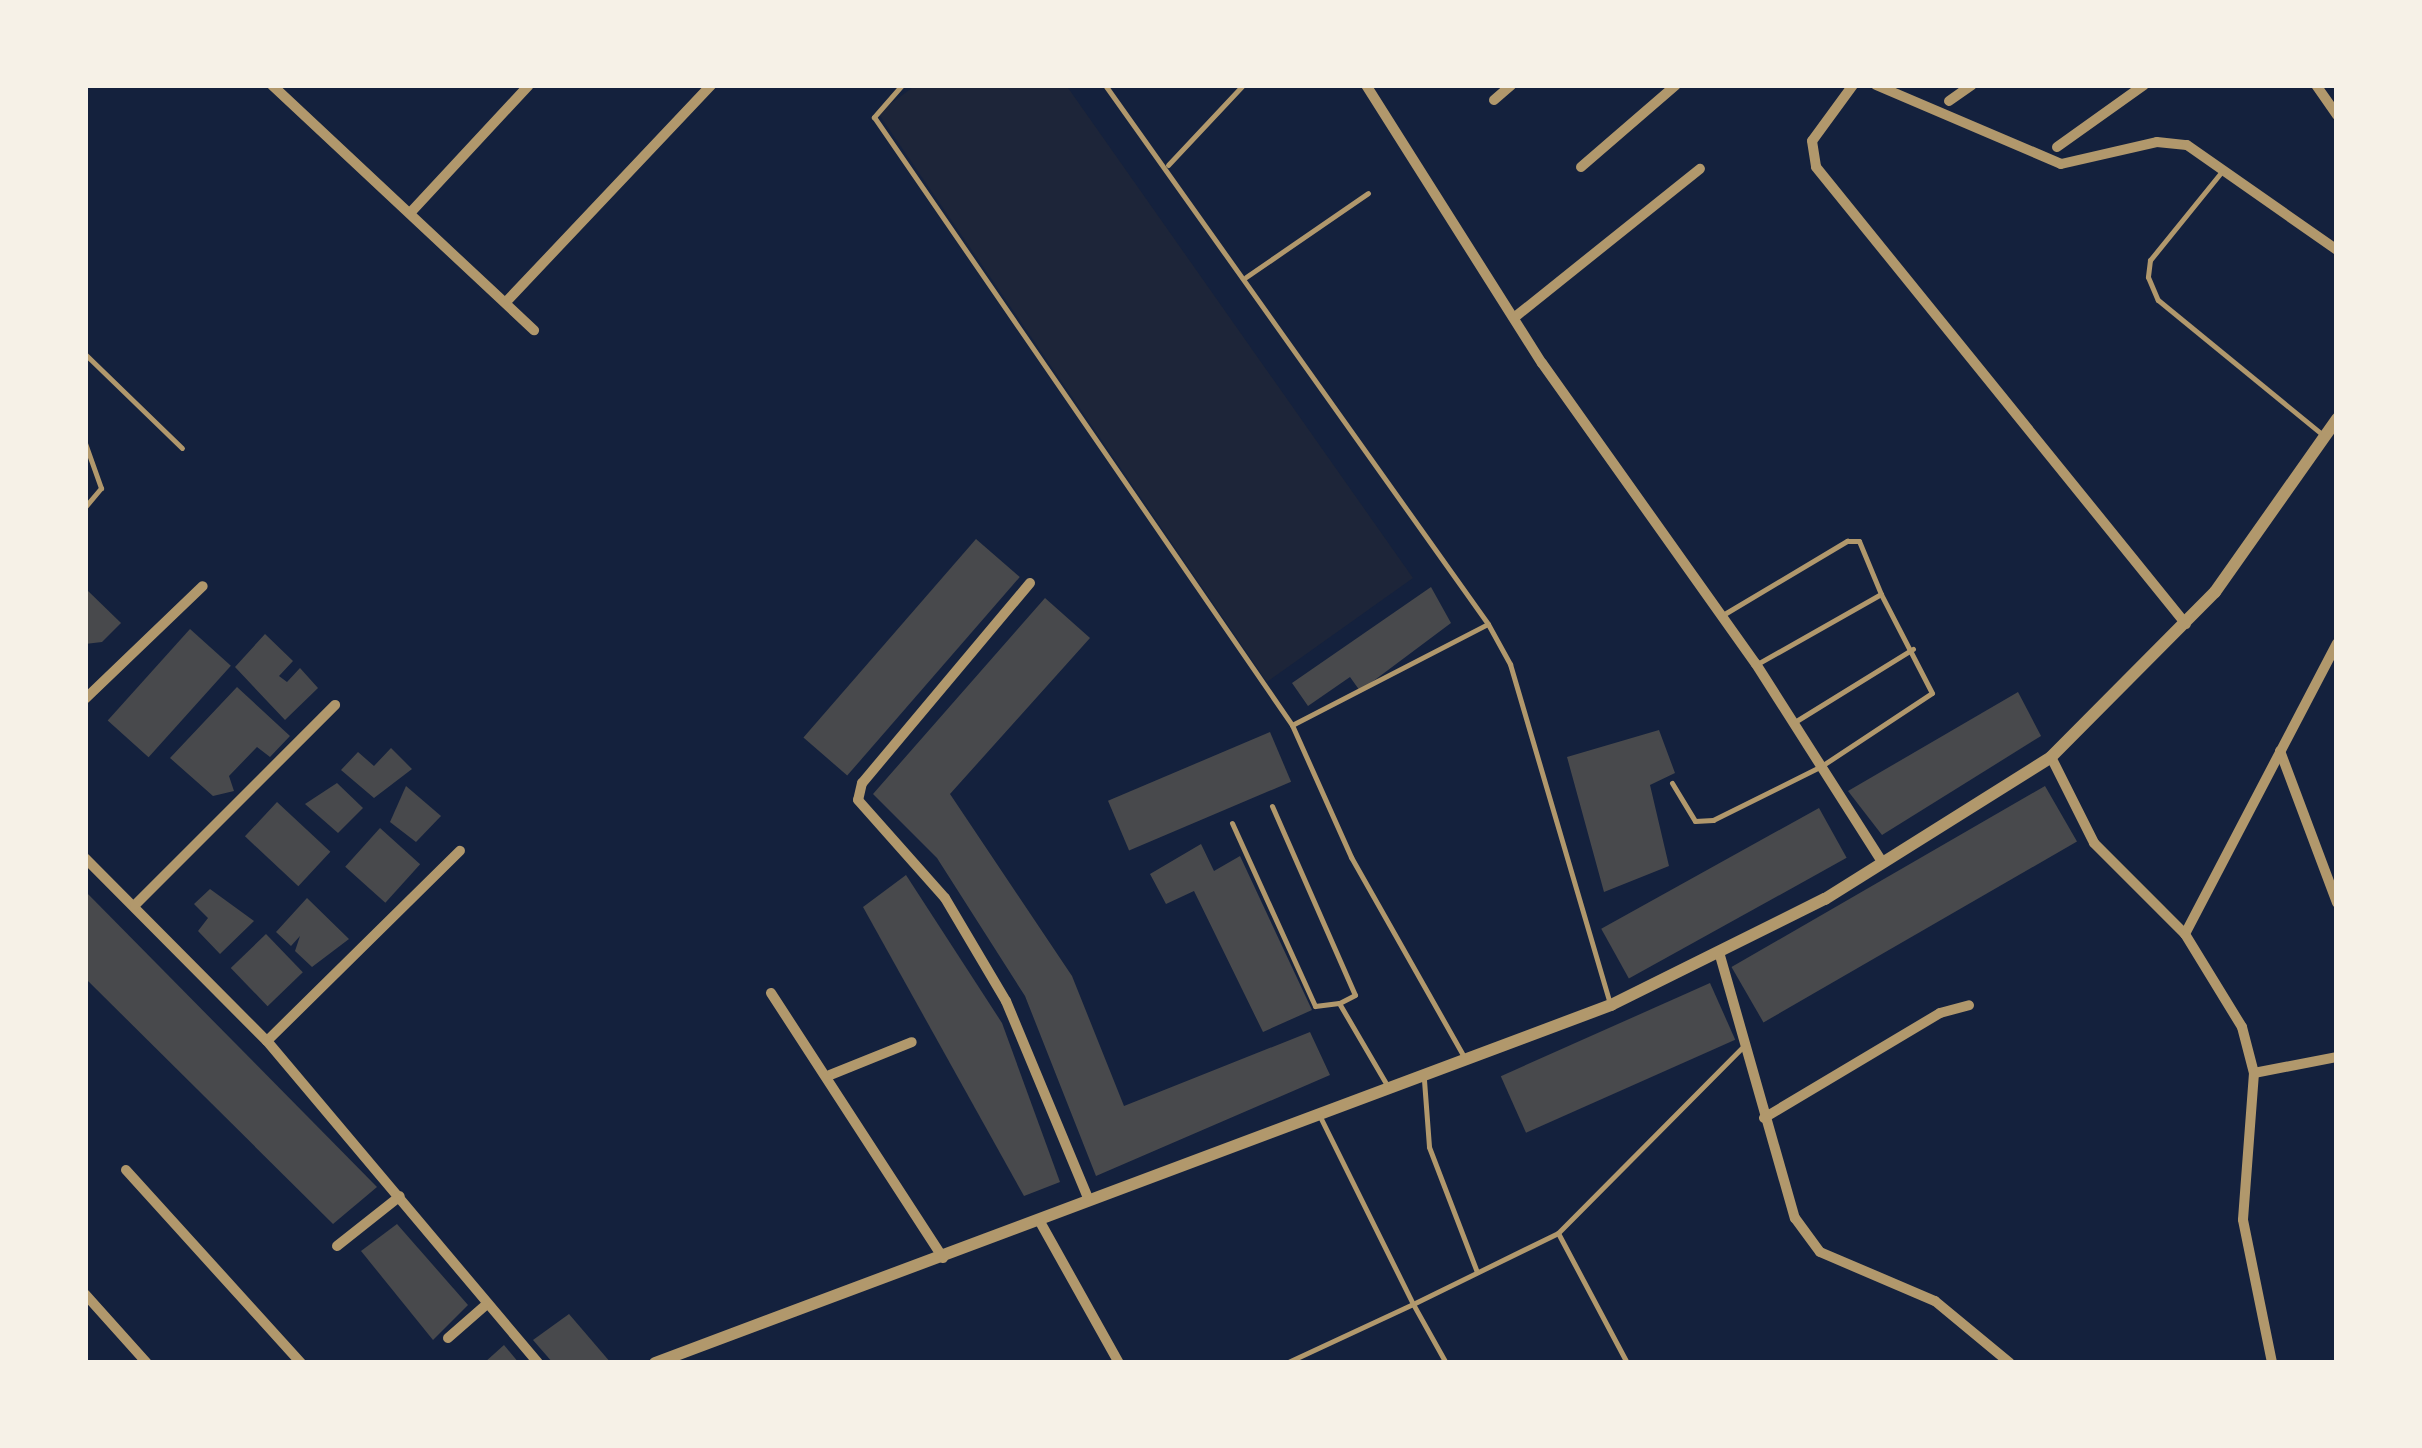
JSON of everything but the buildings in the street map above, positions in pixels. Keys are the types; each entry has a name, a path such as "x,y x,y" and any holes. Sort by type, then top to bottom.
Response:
{"street":[{"path":"272,85 534,330"},
{"path":"411,212 528,85"},
{"path":"506,302 710,85"},
{"path":"1366,85 1515,316 1756,664 1883,863"},
{"path":"1494,100 1511,85"},
{"path":"1581,167 1676,85"},
{"path":"1852,85 1812,141 1816,167 2186,624"},
{"path":"1876,85 2061,164 2158,142 2187,145 2337,250"},
{"path":"1949,101 1972,85"},
{"path":"2057,148 2144,85"},
{"path":"2316,85 2337,116"},
{"path":"1515,316 1700,169"},
{"path":"661,1362 943,1259 1088,1198 1388,1088 1424,1080 1466,1060 1611,1006 1883,863 2051,757 2186,624 2337,419"},
{"path":"1030,583 862,783 858,800 946,898 1006,1001 1088,1198"},
{"path":"85,700 203,586"},
{"path":"2186,934 2337,644"},
{"path":"135,906 335,704"},
{"path":"2280,751 2337,903"},
{"path":"2051,757 2094,843 2186,934 2242,1027 2254,1073 2243,1220 2272,1363"},
{"path":"267,1041 460,852"},
{"path":"85,858 267,1041 538,1363"},
{"path":"1719,952 1749,1042 1764,1118 1795,1218 1820,1252 1935,1301 2010,1363"},
{"path":"771,994 830,1076 943,1259"},
{"path":"1764,1118 1940,1012 1969,1005"},
{"path":"830,1076 912,1042"},
{"path":"2254,1073 2337,1058"},
{"path":"126,1170 301,1363"},
{"path":"337,1246 400,1196"},
{"path":"1039,1220 1118,1363"},
{"path":"85,1294 147,1363"},
{"path":"448,1338 488,1304"}],"lane":[{"path":"902,85 874,117 1292,726 1351,856 1466,1060"},
{"path":"1105,85 1168,165 1488,624 1510,664 1611,1006"},
{"path":"1168,165 1243,85"},
{"path":"2224,169 2150,260 2148,277 2158,300 2323,435"},
{"path":"1246,277 1368,193"},
{"path":"85,354 182,448"},
{"path":"85,443 101,488 85,508"},
{"path":"1672,784 1686,814 1704,822 1820,766 1927,700 1932,686 1859,542 1847,541 1721,616"},
{"path":"1756,664 1882,594"},
{"path":"1292,726 1488,624"},
{"path":"1793,724 1914,649"},
{"path":"1232,822 1315,1006 1339,1003 1355,995 1272,806"},
{"path":"1339,1003 1388,1088"},
{"path":"1286,1363 1558,1233 1749,1042"},
{"path":"1424,1080 1429,1147 1478,1272"},
{"path":"1319,1115 1446,1363"},
{"path":"1558,1233 1627,1363"}],"shaded area":[{"path":"916,85 1066,85 1413,578 1267,682 878,113"}]}
